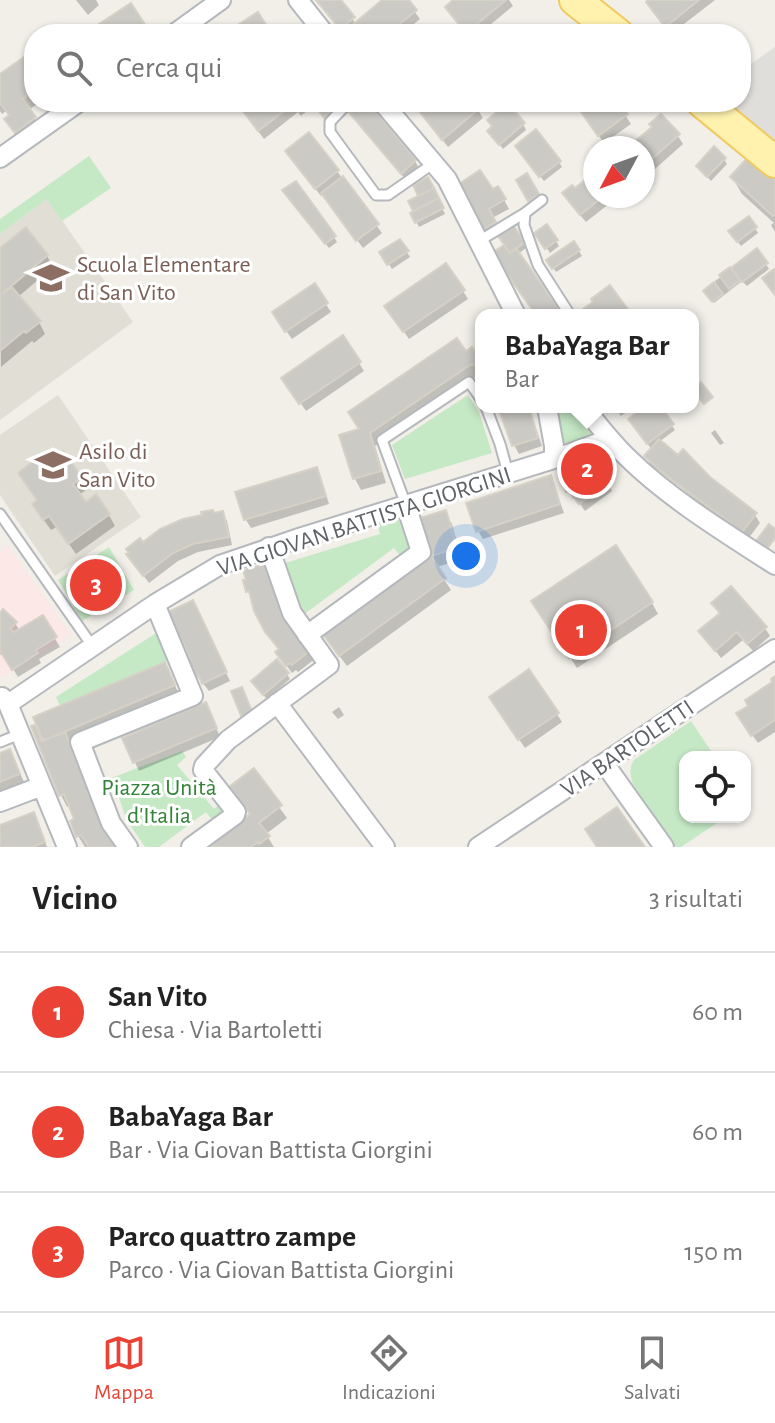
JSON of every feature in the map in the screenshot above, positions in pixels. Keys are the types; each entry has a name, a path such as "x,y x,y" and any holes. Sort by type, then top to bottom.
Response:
{"main road":[{"path":"575,0 605,24"},
{"path":"714,112 774,160"}],"street":[{"path":"188,24 221,0"},
{"path":"298,0 317,24"},
{"path":"0,158 65,112"},
{"path":"391,112 447,179 513,309"},
{"path":"548,413 554,459"},
{"path":"589,413 631,461 671,494 775,565"},
{"name":"VIA GIOVAN BATTISTA GIORGINI","path":"4,700 220,565 609,439"},
{"path":"307,635 421,552 406,505"},
{"path":"191,847 236,812 203,770 204,766 228,740 329,665 292,613 269,547"},
{"path":"128,847 111,823 80,742 193,696 155,604"},
{"name":"VIA BARTOLETTI","path":"478,847 775,649"},
{"path":"4,700 67,847"},
{"path":"277,703 385,847"},
{"path":"604,763 664,847"},
{"path":"0,802 42,786"}],"lane":[{"path":"340,112 330,122 330,132 376,195 388,195 434,163"},
{"path":"479,241 542,200"},
{"path":"525,213 524,225 538,265 566,309"},
{"path":"406,505 382,440 469,382 475,390"},
{"path":"488,413 508,473"},
{"path":"0,514 93,647"},
{"path":"0,742 20,734"}],"shaded area":[{"path":"775,47 775,142 738,112 751,112 751,64"},
{"name":"Scuola Elementare di San Vito","path":"47,199 133,322 0,420 0,234"},
{"name":"Asilo di San Vito","path":"58,395 141,517 55,576 0,495 0,435"},
{"path":"7,545 71,635 3,677 0,676 0,552"}],"green space":[{"path":"89,156 111,188 62,221 47,199 0,234 0,219"},
{"path":"468,395 475,406 475,413 479,413 492,453 405,479 392,445"},
{"path":"557,413 581,413 594,434 569,444 563,442"},
{"path":"402,514 415,549 402,558 394,548 303,615 282,564 380,534 377,522"},
{"path":"109,547 134,590 82,621 58,580"},
{"path":"161,630 173,658 60,706 56,697"},
{"path":"691,721 711,751 679,751 679,823 717,823 681,847 676,847 633,784 631,769 634,760"},
{"name":"Piazza Unità d'Italia","path":"182,751 186,757 177,765 214,809 222,802 228,811 214,822 206,812 159,847 145,847 126,819 116,788 105,791 101,782"}],"building":[{"path":"316,0 341,0 355,17 346,24 336,24"},
{"path":"382,0 409,0 417,10 400,24 354,24"},
{"path":"453,0 506,0 477,24 459,24 445,7"},
{"path":"699,0 669,24 663,24 646,2"},
{"path":"131,3 145,24 99,24"},
{"path":"258,12 266,24 239,24"},
{"path":"24,57 24,112 32,112 36,117 15,133 4,119 9,115 0,103 0,74"},
{"path":"244,112 283,112 258,131"},
{"path":"349,112 376,112 416,160 401,174"},
{"path":"420,112 475,112 442,140"},
{"path":"497,112 516,112 525,123 499,145 487,131 492,126 487,120"},
{"path":"581,112 626,112 628,114 598,136"},
{"path":"661,114 680,134 655,156 655,136 641,136 652,127 649,124"},
{"path":"536,129 561,161 539,177 515,146"},
{"path":"309,132 339,170 315,189 285,151"},
{"path":"714,146 726,158 707,177 696,166"},
{"path":"749,156 775,180 773,216 730,177"},
{"path":"480,170 493,189 498,186 506,199 489,209 496,222 478,232 456,186"},
{"path":"527,173 539,194 528,201 516,180"},
{"path":"343,176 379,224 356,241 321,193"},
{"path":"428,177 434,188 418,196 413,185"},
{"path":"296,181 336,236 325,244 282,190"},
{"path":"583,182 583,208 589,208 580,215 562,193 572,185 575,188"},
{"path":"434,188 439,198 413,211 408,201"},
{"path":"439,198 444,208 415,223 410,213"},
{"path":"749,216 757,227 737,242 728,231"},
{"path":"547,224 558,240 545,249 534,233"},
{"path":"513,225 525,242 510,253 498,236"},
{"path":"26,227 48,255 2,294 12,287 41,321 0,351 0,248"},
{"path":"400,239 409,251 387,265 379,252"},
{"path":"574,241 580,250 552,269 546,260"},
{"path":"504,245 510,253 516,248 559,309 532,309 492,253"},
{"path":"757,248 768,263 742,282 731,268"},
{"path":"446,263 465,290 403,332 384,306"},
{"path":"730,267 740,280 729,289 719,275"},
{"path":"775,270 775,295 762,278"},
{"path":"714,282 723,294 712,302 703,291"},
{"path":"315,283 328,303 285,332 272,312"},
{"path":"610,285 628,309 583,309 593,302 591,299"},
{"path":"343,335 361,362 299,404 281,378"},
{"path":"457,338 466,351 472,347 475,352 474,365 370,433 381,471 353,479 339,435 359,429 348,412"},
{"path":"701,382 713,397 704,404 699,398"},
{"path":"500,413 531,413 538,438 512,446"},
{"path":"636,413 666,413 674,424 647,444 628,419"},
{"path":"659,439 678,455 683,449 710,477 757,513 742,532 644,456"},
{"path":"63,451 82,477 73,484 86,502 96,494 110,514 68,544 49,516 43,520 32,504 37,500 18,473 36,459 42,466"},
{"path":"601,456 607,473 604,475 609,482 579,504 569,491 566,492 559,469"},
{"path":"317,467 326,496 244,520 235,492"},
{"path":"551,475 560,504 476,532 466,503"},
{"path":"213,510 214,513 223,511 229,537 193,544 173,553 143,576 126,554 129,553 126,549 140,538 143,542 160,529"},
{"path":"446,510 457,548 431,556 446,578 339,656 323,634 429,556 417,519"},
{"path":"769,524 775,529 775,538 767,549 756,541"},
{"path":"616,545 653,602 569,658 531,601"},
{"path":"269,563 313,648 292,665 286,666 275,652 279,649 254,611 243,580 246,580 243,570"},
{"path":"731,586 767,627 747,644 737,632 715,651 698,631 720,613 711,603"},
{"path":"193,600 227,672 202,684 187,659 190,658 180,637 177,639 168,612"},
{"path":"3,609 17,622 10,629 14,632 43,615 57,637 12,670 0,651 0,613"},
{"path":"277,659 289,673 263,695 251,681"},
{"path":"165,662 175,685 43,741 33,717"},
{"path":"529,669 559,713 518,740 489,697"},
{"path":"775,676 775,720 751,736 736,713 748,706 745,700 772,682"},
{"path":"242,687 253,714 242,718 231,691"},
{"path":"206,702 217,728 133,763 122,738"},
{"path":"35,725 42,741 65,732 101,823 118,847 89,847 81,835 76,837 70,821 74,819 64,794 59,796 31,726"},
{"path":"10,749 20,774 0,782 0,753"},
{"path":"254,768 282,805 259,823 270,836 251,847 208,847 250,814 229,787"},
{"path":"617,807 645,847 597,847 585,829"},
{"path":"34,812 45,842 32,847 0,847 0,825"}],"place":[{"name":"Scuola Elementare di San Vito","path":"51,278"},
{"name":"Asilo di San Vito","path":"53,465"},
{"name":"BabaYaga Bar","path":"587,469"},
{"name":"Parco quattro zampe","path":"96,585"},
{"name":"San Vito","path":"581,630"}]}
